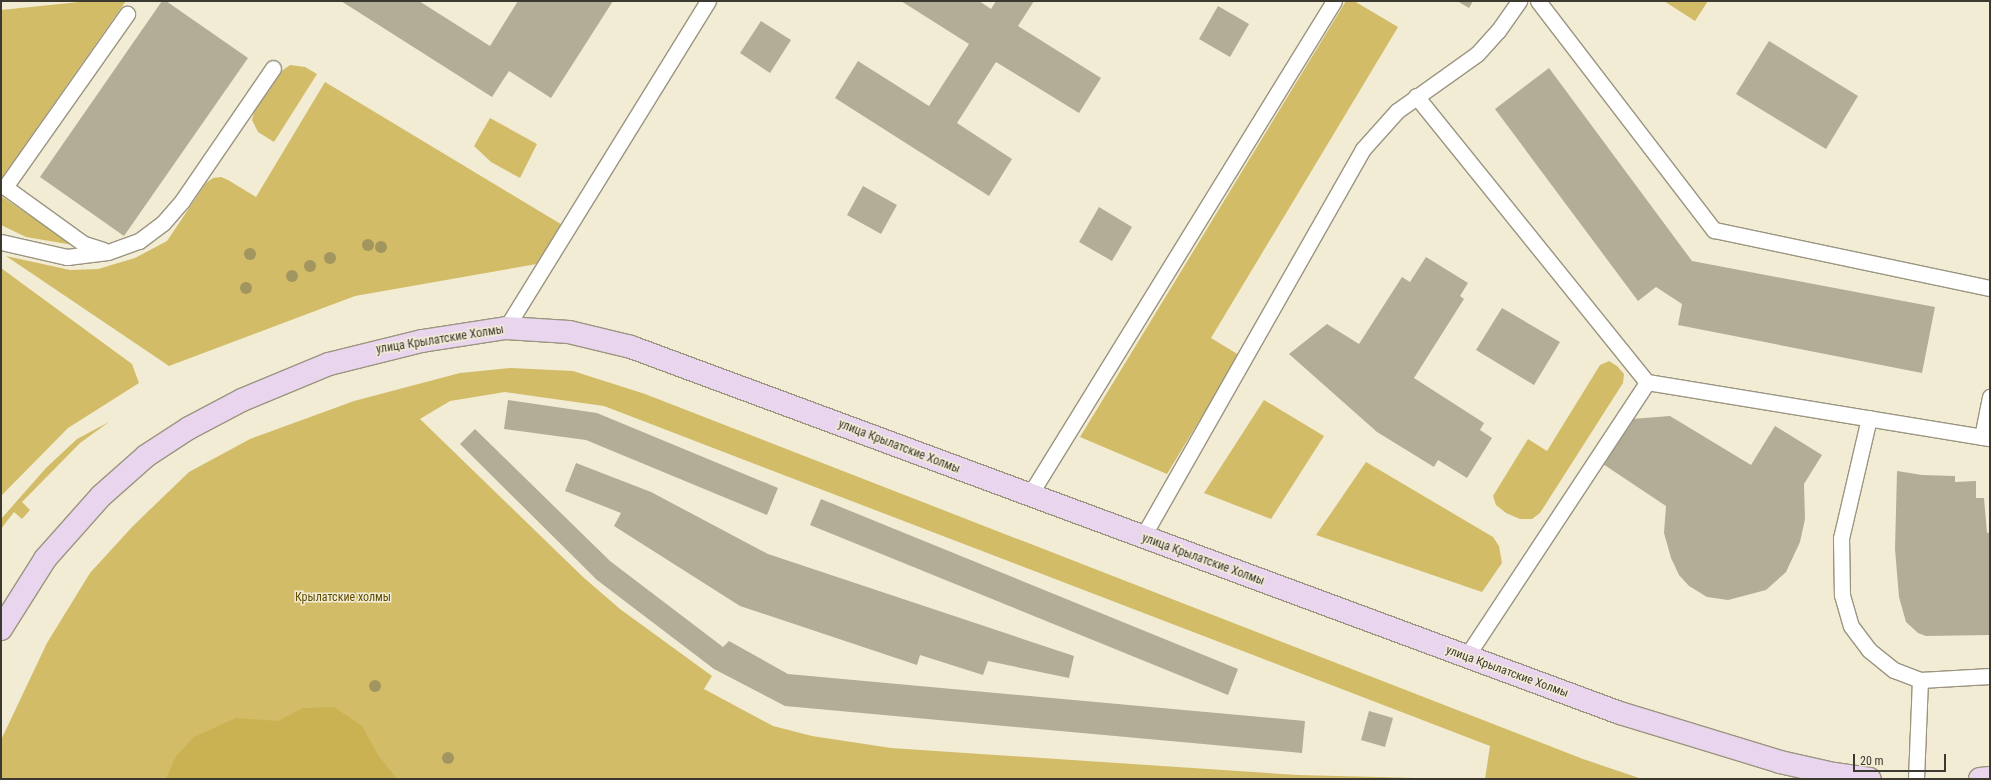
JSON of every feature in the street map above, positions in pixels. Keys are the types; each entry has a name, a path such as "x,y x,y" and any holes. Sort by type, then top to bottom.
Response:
{"street":[{"name":"улица Крылатские Холмы","path":"1,629 45,558 82,515 146,456 189,428 242,400 329,364 422,341 506,328 569,332 631,347 1142,538 1620,713 1780,762 1834,774 1870,779"},
{"path":"1980,779 1990,778"}],"lane":[{"path":"506,328 708,1"},
{"path":"1029,496 1334,1"},
{"path":"1142,538 1363,149 1381,126 1416,96 1477,54 1498,31 1519,1"},
{"path":"1538,1 1714,230 1990,288"},
{"path":"108,252 84,244 5,187 127,14"},
{"path":"1,242 67,257 108,252 139,241 163,223 182,201 273,68"},
{"path":"1416,96 1647,382 1986,438 1990,397"},
{"path":"1466,657 1647,382"},
{"path":"1869,418 1841,538 1842,595 1851,626 1869,650 1894,670 1920,680 1990,676"},
{"path":"1916,779 1920,680"}],"green space":[{"path":"89,1 126,1 1,179 1,10"},
{"path":"1346,1 1354,1 1398,27 1211,338 1239,355 1167,474 1080,437"},
{"path":"1664,1 1708,1 1695,21"},
{"path":"290,65 305,67 317,74 274,142 258,132 252,120 254,112 283,70"},
{"path":"325,82 564,226 542,263 355,296 169,366 6,256 70,270 98,269 135,258 167,241 206,183 213,178 221,177 228,180 256,197"},
{"path":"490,118 537,144 520,178 491,162 474,146"},
{"path":"1,196 73,245 26,237 1,225"},
{"path":"1,268 132,364 139,383 68,428 1,496"},
{"path":"1609,361 1617,366 1624,374 1623,383 1540,513 1532,519 1520,519 1506,513 1496,505 1493,496 1528,439 1547,451 1600,365"},
{"name":"Крылатские холмы","path":"511,368 573,371 645,394 1583,759 1642,779 1485,779 1490,746 604,406 505,392 450,401 420,419 583,577 620,609 712,676 704,689 773,726 812,736 891,748 1298,775 1456,779 1,779 1,740 47,643 90,573 133,526 189,472 250,439 354,401 460,373"},
{"path":"1264,400 1324,436 1271,519 1204,493"},
{"path":"109,422 80,443 22,502 30,510 22,519 14,512 1,529 1,519 46,468 77,439"},
{"path":"1366,462 1493,537 1499,546 1502,563 1482,592 1316,535"}],"shaded area":[{"path":"334,707 362,726 378,755 397,779 166,779 176,756 194,737 236,718 278,721 303,708"}],"building":[{"path":"162,1 166,1 248,58 124,236 40,177"},
{"path":"341,1 419,1 490,46 518,1 613,1 551,98 509,71 492,97"},
{"path":"901,1 979,1 991,9 996,1 1034,1 1018,26 1101,78 1079,113 996,62 957,123 1012,159 989,196 835,98 858,61 929,106 969,44"},
{"path":"1457,1 1473,1 1469,8"},
{"path":"1218,6 1249,24 1230,57 1199,39"},
{"path":"761,21 791,40 770,73 740,53"},
{"path":"1769,41 1858,96 1826,149 1736,94"},
{"path":"1549,68 1692,261 1935,307 1922,373 1678,325 1682,304 1656,287 1638,301 1495,109"},
{"path":"863,186 897,205 881,234 847,215"},
{"path":"1099,207 1132,227 1112,261 1079,242"},
{"path":"1426,257 1468,283 1460,296 1464,299 1414,378 1484,423 1480,430 1492,438 1467,478 1438,460 1434,467 1377,432 1289,354 1327,324 1359,344 1402,277 1410,282"},
{"path":"1502,308 1560,342 1534,385 1476,350"},
{"path":"508,400 597,413 778,488 767,515 586,440 504,429"},
{"path":"1670,416 1751,465 1775,426 1822,455 1804,484 1805,519 1800,542 1786,572 1766,590 1728,600 1707,597 1689,586 1679,575 1671,558 1664,533 1666,506 1603,464 1631,419"},
{"path":"475,429 610,561 723,647 729,641 788,674 1305,721 1302,753 785,706 714,669 597,580 460,444"},
{"path":"576,463 651,492 768,554 1074,656 1069,678 988,661 983,675 920,655 917,665 740,606 614,526 621,513 565,491"},
{"path":"1897,471 1922,475 1955,476 1955,482 1976,481 1976,498 1984,498 1987,533 1990,532 1990,635 1926,636 1918,633 1906,622 1899,597 1895,549"},
{"path":"821,499 1238,669 1228,695 810,525"},
{"path":"1369,711 1393,718 1385,747 1361,740"}]}
